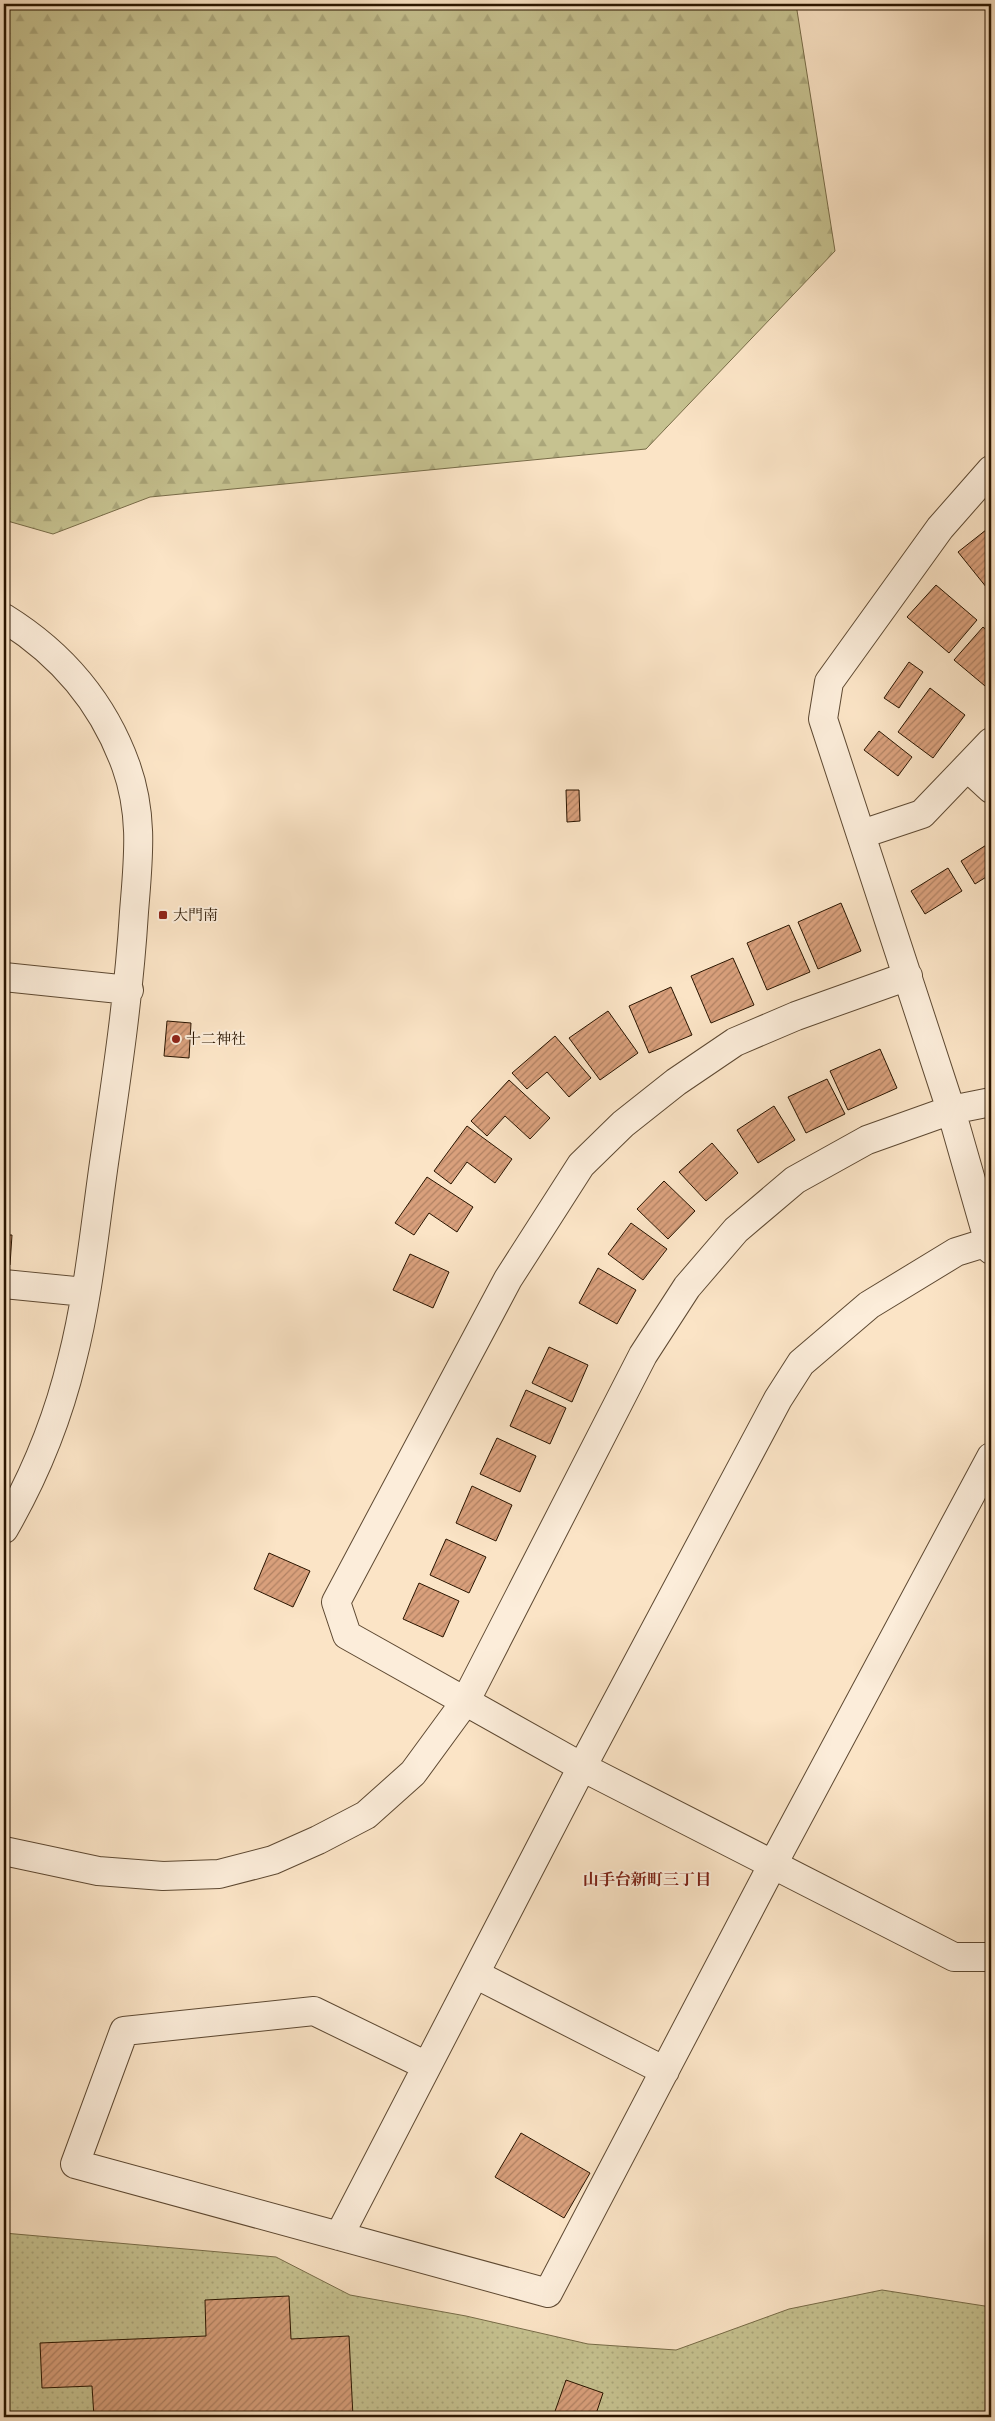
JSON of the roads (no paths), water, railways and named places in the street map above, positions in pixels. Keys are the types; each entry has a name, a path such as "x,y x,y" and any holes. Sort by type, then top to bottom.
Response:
{"street":[{"path":"339,2236 582,1766 778,1398 801,1362 869,1305 912,1277 956,1252 991,1244 951,1110 823,718 829,682 940,528 991,470"},
{"path":"4,618 21,629 69,669 104,716 127,768 140,826 129,990 85,1292 72,1360 50,1429 18,1504 4,1529"},
{"path":"862,834 922,814 991,742"},
{"path":"967,768 991,789"},
{"path":"908,976 796,1016 735,1042 676,1082 623,1124 581,1165 508,1279 336,1602 347,1635 582,1766 954,1957 991,1957"},
{"path":"4,977 129,990"},
{"path":"4,1851 98,1871 163,1876 219,1874 273,1860 318,1840 366,1815 413,1773 465,1702 643,1355 687,1287 736,1230 795,1180 867,1140 951,1110 991,1102"},
{"path":"4,1284 85,1292"},
{"path":"427,2066 314,2011 124,2031 75,2164 548,2292 772,1864 991,1457"},
{"path":"475,1974 665,2071"}],"place":[{"name":"大門南","path":"163,915"},
{"name":"十二神社","path":"176,1039"}],"district":[{"name":"山手台新町三丁目","path":"647,1880"}]}
